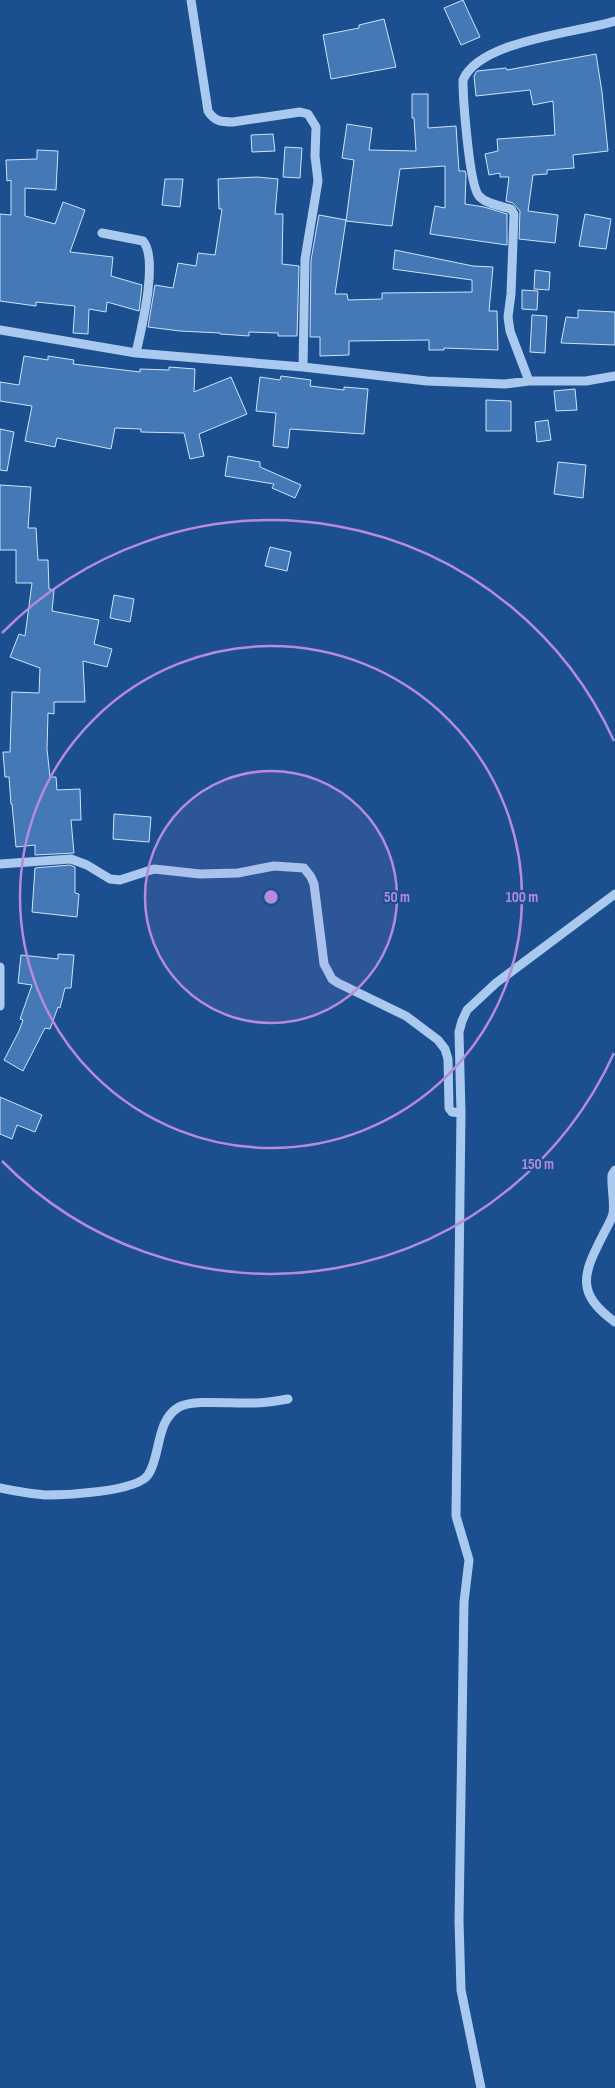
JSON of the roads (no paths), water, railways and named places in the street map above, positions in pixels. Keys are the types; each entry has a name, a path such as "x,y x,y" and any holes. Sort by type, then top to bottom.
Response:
{"street":[{"path":"191,0 208,111 212,118 222,122 233,122 300,112 308,114 316,127 315,156 318,181 305,259 303,367"},
{"path":"529,381 510,331 508,317 514,214 511,209 482,199 475,190 470,159 463,80 466,73 488,56 518,43 584,30 615,21"},
{"path":"102,233 143,241 148,248 149,283 136,353"},
{"path":"0,330 136,353 427,380 505,384 529,381 586,381 615,376"},
{"path":"0,864 71,859 110,879 120,880 154,869 200,874 238,873 274,866 304,868 311,876 314,884 324,964 328,973 338,983 406,1016 438,1040 445,1049 448,1059 449,1108 452,1112 461,1113"},
{"path":"481,2088 462,1997 459,1921 464,1602 469,1560 456,1516 461,1113 460,1032 464,1015 496,983 615,894"},
{"path":"0,967 0,1006"},
{"path":"615,1170 612,1175 613,1215 588,1265 586,1281 588,1293 595,1305 615,1322"},
{"path":"0,1488 32,1494 61,1494 109,1491 136,1484 147,1476 163,1428 178,1408 196,1403 255,1404 288,1400"}]}
